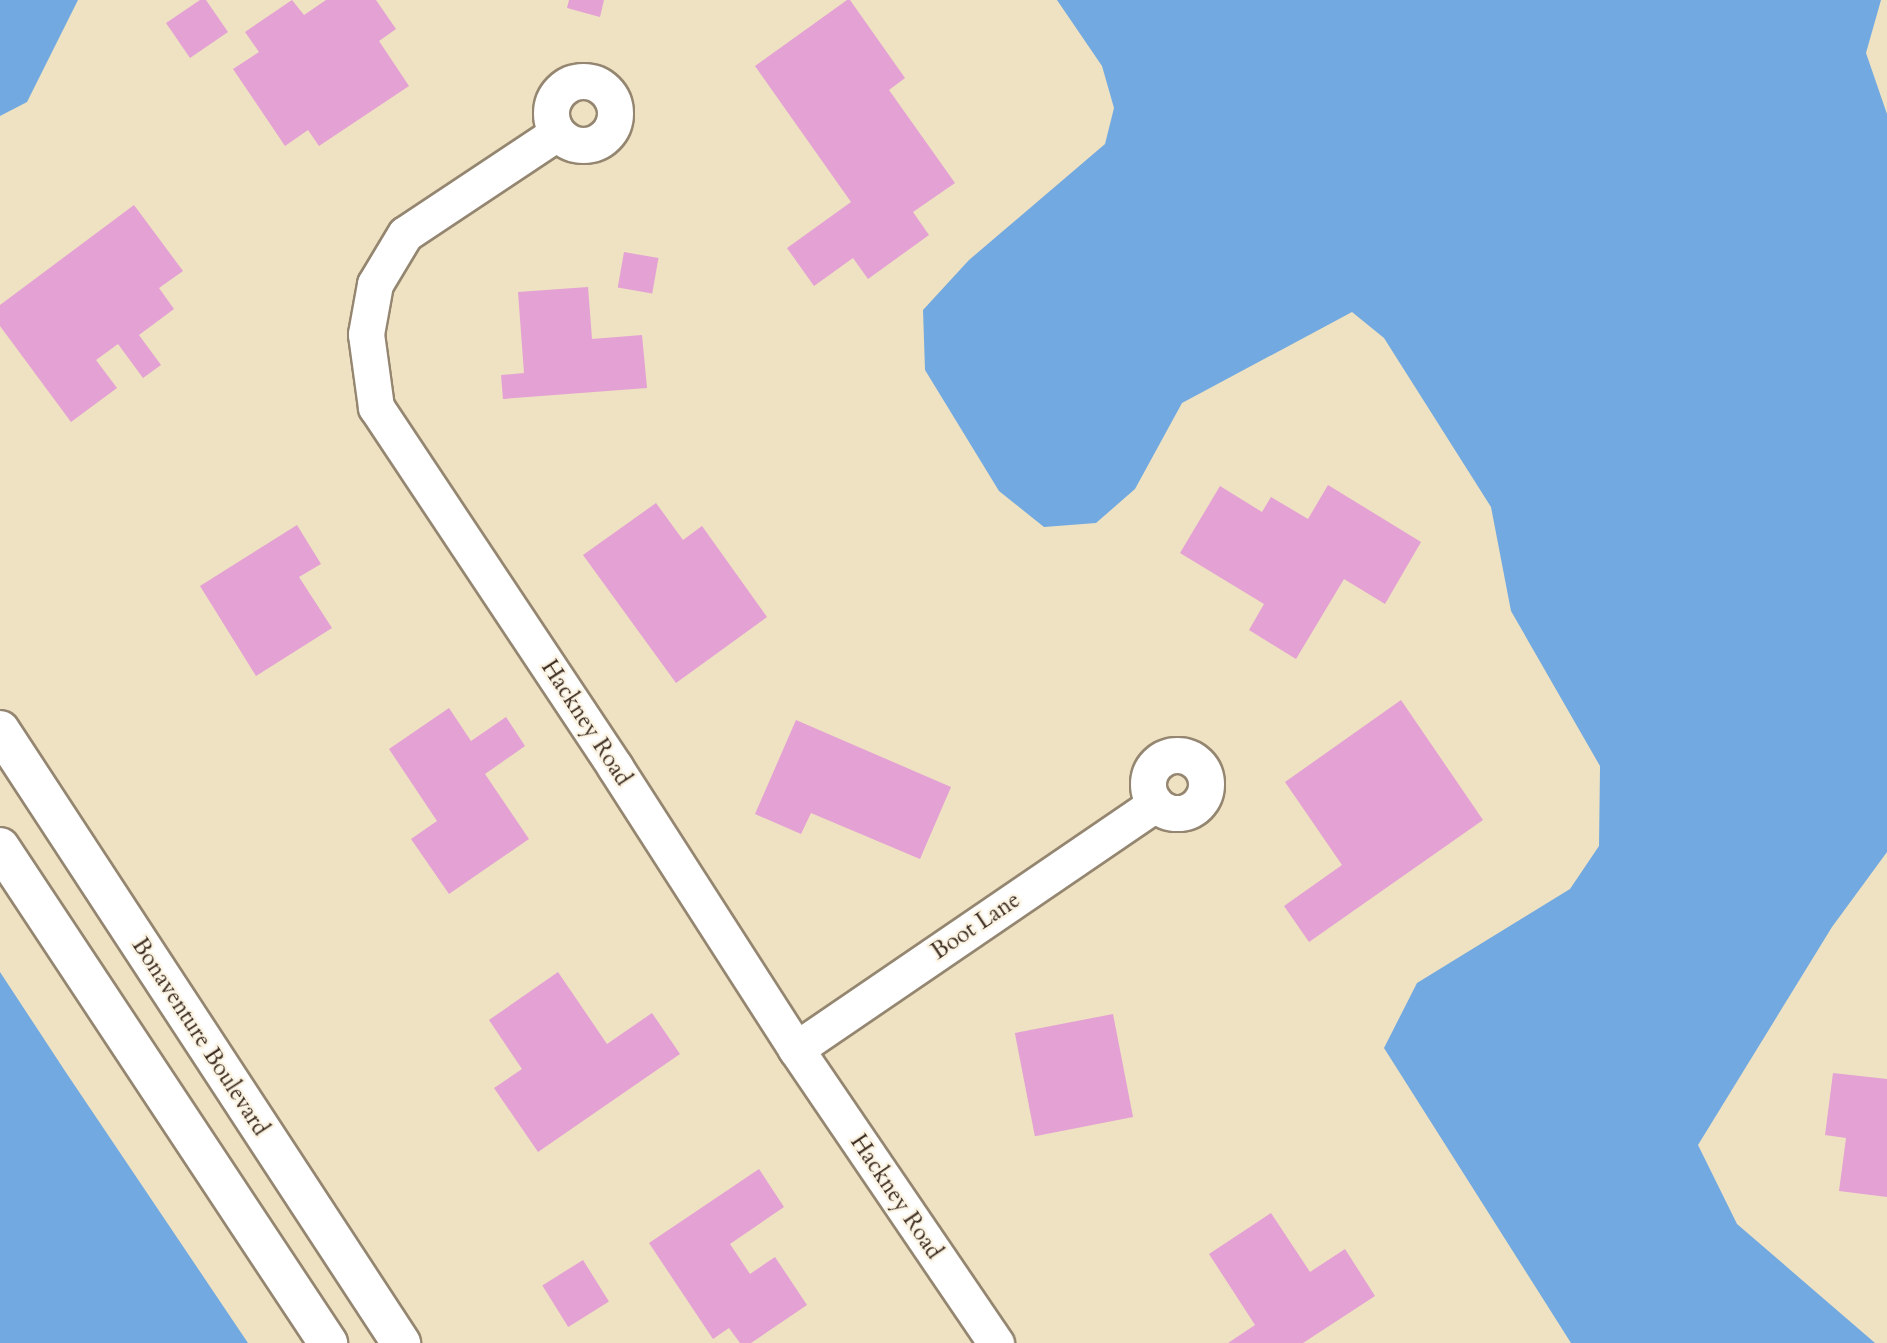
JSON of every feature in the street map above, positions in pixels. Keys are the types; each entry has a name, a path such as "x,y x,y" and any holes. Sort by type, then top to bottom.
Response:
{"main road":[{"name":"Bonaventure Boulevard","path":"0,730 401,1343"},
{"path":"0,847 327,1343"}],"street":[{"name":"Hackney Road","path":"557,133 405,234 375,284 366,334 376,407 615,768 796,1049 996,1343"},
{"name":"Boot Lane","path":"796,1049 1155,804"}],"water":[{"path":"0,0 78,0 27,102 0,116"},
{"path":"1057,0 1881,0 1866,53 1887,114 1887,852 1832,927 1698,1145 1737,1224 1875,1343 1571,1343 1384,1048 1417,983 1570,889 1599,846 1600,766 1511,611 1491,507 1384,338 1352,312 1182,403 1135,489 1096,523 1044,527 999,491 925,370 923,310 969,260 1105,144 1114,108 1102,66"},
{"path":"0,972 67,1074 248,1343 0,1343"}],"building":[{"path":"200,0 206,0 228,32 190,58 166,23"},
{"path":"292,0 304,15 326,0 376,0 396,29 379,41 409,86 319,146 308,130 285,146 233,69 259,52 245,32"},
{"path":"569,0 604,0 600,17 567,8"},
{"path":"850,0 905,78 889,90 955,183 913,212 929,235 868,279 853,258 814,286 787,248 851,202 755,66"},
{"path":"134,205 183,271 159,288 174,309 139,335 161,365 143,378 118,344 96,360 117,388 71,422 0,326 0,305"},
{"path":"624,252 658,258 652,294 618,287"},
{"path":"588,287 592,339 642,335 647,388 503,399 501,375 524,373 518,292"},
{"path":"1328,485 1421,542 1385,604 1344,579 1296,659 1249,630 1264,604 1180,553 1220,486 1262,512 1271,497 1308,519"},
{"path":"656,503 683,540 702,526 767,617 676,683 583,555"},
{"path":"297,525 321,564 299,577 332,628 256,676 200,586"},
{"path":"1401,700 1483,820 1309,942 1284,906 1342,865 1285,782"},
{"path":"449,708 471,741 506,717 525,746 485,774 529,839 449,894 411,839 437,821 389,749"},
{"path":"796,720 951,787 920,859 811,813 801,834 755,814"},
{"path":"558,972 607,1044 652,1013 680,1054 538,1152 494,1088 522,1069 489,1020"},
{"path":"1113,1014 1133,1117 1035,1136 1015,1033"},
{"path":"1833,1073 1887,1079 1887,1197 1839,1191 1846,1138 1825,1135"},
{"path":"759,1169 784,1207 730,1244 750,1274 775,1257 807,1305 751,1343 740,1343 729,1328 713,1339 649,1243"},
{"path":"1271,1213 1310,1272 1345,1249 1375,1296 1303,1343 1228,1343 1255,1325 1209,1254"},
{"path":"583,1260 609,1302 568,1327 542,1285"}]}
